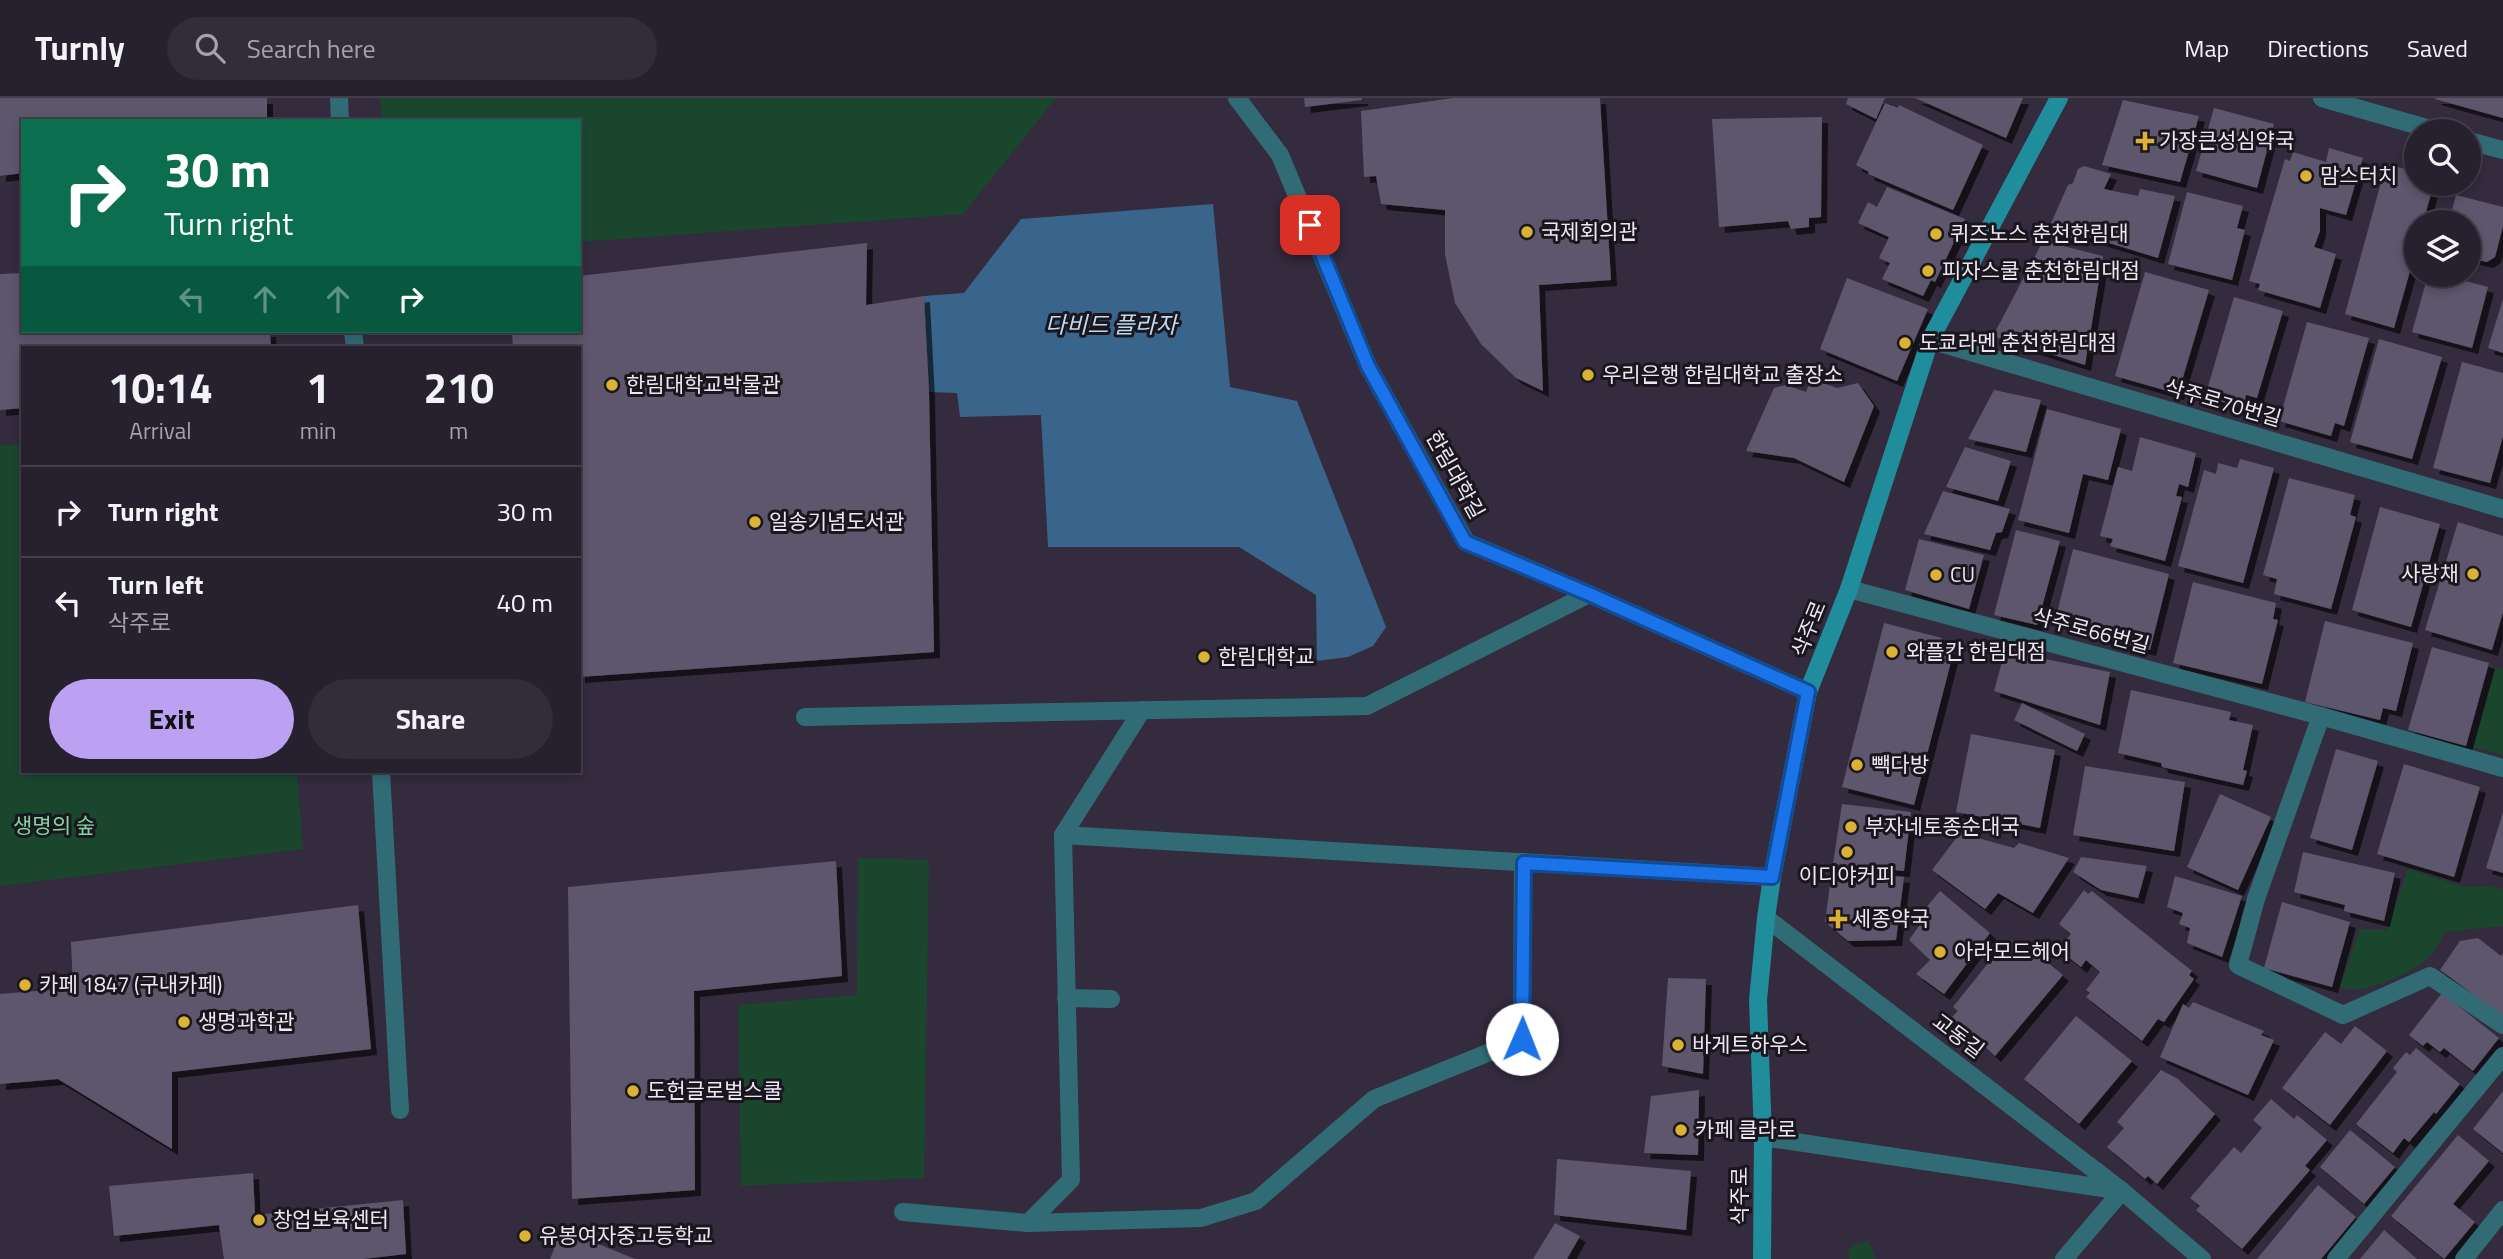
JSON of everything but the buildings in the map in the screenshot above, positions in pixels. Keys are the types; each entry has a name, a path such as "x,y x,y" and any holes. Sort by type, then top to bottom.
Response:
{"street":[{"path":"339,98 340,119"},
{"name":"한림대학길","path":"1237,98 1280,155 1368,366 1465,542 1808,692"},
{"name":"삭주로","path":"1762,1259 1763,1137 1758,1000 1772,877 1808,692 1849,589 1930,340 2059,98"},
{"path":"2322,98 2404,122"},
{"path":"2481,144 2503,150"},
{"name":"삭주로70번길","path":"1930,340 2503,509"},
{"name":"삭주로66번길","path":"1849,589 2321,716 2503,768"},
{"path":"805,717 1367,706 1589,594"},
{"path":"1028,1223 1070,1180 1063,835 1142,710"},
{"path":"2321,716 2256,899 2238,965 2343,1015 2430,976 2503,1026"},
{"path":"381,773 400,1110"},
{"path":"1063,835 1772,877"},
{"path":"903,1212 1028,1223 1201,1218 1256,1201 1374,1099 1522,1039 1524,863"},
{"name":"교동길","path":"1766,918 2122,1191 2202,1259"},
{"path":"1066,998 1111,999"},
{"path":"2336,1259 2503,1056"},
{"path":"1763,1137 2122,1191"},
{"path":"2064,1259 2122,1191"},
{"path":"2464,1259 2503,1210"}],"green space":[{"path":"380,98 1056,98 963,214 581,242 581,119 382,119"},
{"name":"생명의 숲","path":"21,444 21,773 297,773 303,849 0,886 0,446"},
{"path":"2495,667 2503,669 2503,755 2473,747"},
{"path":"858,858 929,860 924,1178 741,1186 738,1005 857,995"},
{"path":"2408,869 2464,887 2503,889 2503,926 2445,932 2430,956 2413,969 2374,986 2361,989 2340,987 2360,929 2387,930"},
{"path":"1868,1241 1876,1259 1849,1259 1853,1245"}],"water":[{"name":"다비드 플라자","path":"1213,204 1230,387 1297,401 1386,627 1373,646 1348,657 1317,661 1316,595 1239,547 1048,547 1041,415 960,417 957,393 929,392 924,296 964,293 1021,219"}],"place":[{"name":"가장큰성심약국","path":"2145,141"},
{"name":"맘스터치","path":"2306,176"},
{"name":"국제회의관","path":"1527,232"},
{"name":"퀴즈노스 춘천한림대","path":"1936,234"},
{"name":"피자스쿨 춘천한림대점","path":"1928,271"},
{"name":"도쿄라멘 춘천한림대점","path":"1905,343"},
{"name":"우리은행 한림대학교 출장소","path":"1588,375"},
{"name":"한림대학교박물관","path":"612,385"},
{"name":"일송기념도서관","path":"755,522"},
{"name":"사랑채","path":"2473,574"},
{"name":"CU","path":"1936,575"},
{"name":"와플칸 한림대점","path":"1892,652"},
{"name":"한림대학교","path":"1204,657"},
{"name":"빽다방","path":"1857,765"},
{"name":"부자네토종순대국","path":"1851,827"},
{"name":"이디야커피","path":"1847,852"},
{"name":"세종약국","path":"1838,919"},
{"name":"아라모드헤어","path":"1940,952"},
{"name":"카페 1847 (구내카페)","path":"25,985"},
{"name":"생명과학관","path":"184,1022"},
{"name":"바게트하우스","path":"1678,1045"},
{"name":"도헌글로벌스쿨","path":"633,1091"},
{"name":"카페 클라로","path":"1681,1130"},
{"name":"창업보육센터","path":"259,1220"},
{"name":"유봉여자중고등학교","path":"525,1236"}],"route":[{"path":"1310,225 1368,366 1465,542 1808,692 1772,877 1524,863 1522,1039"}]}
